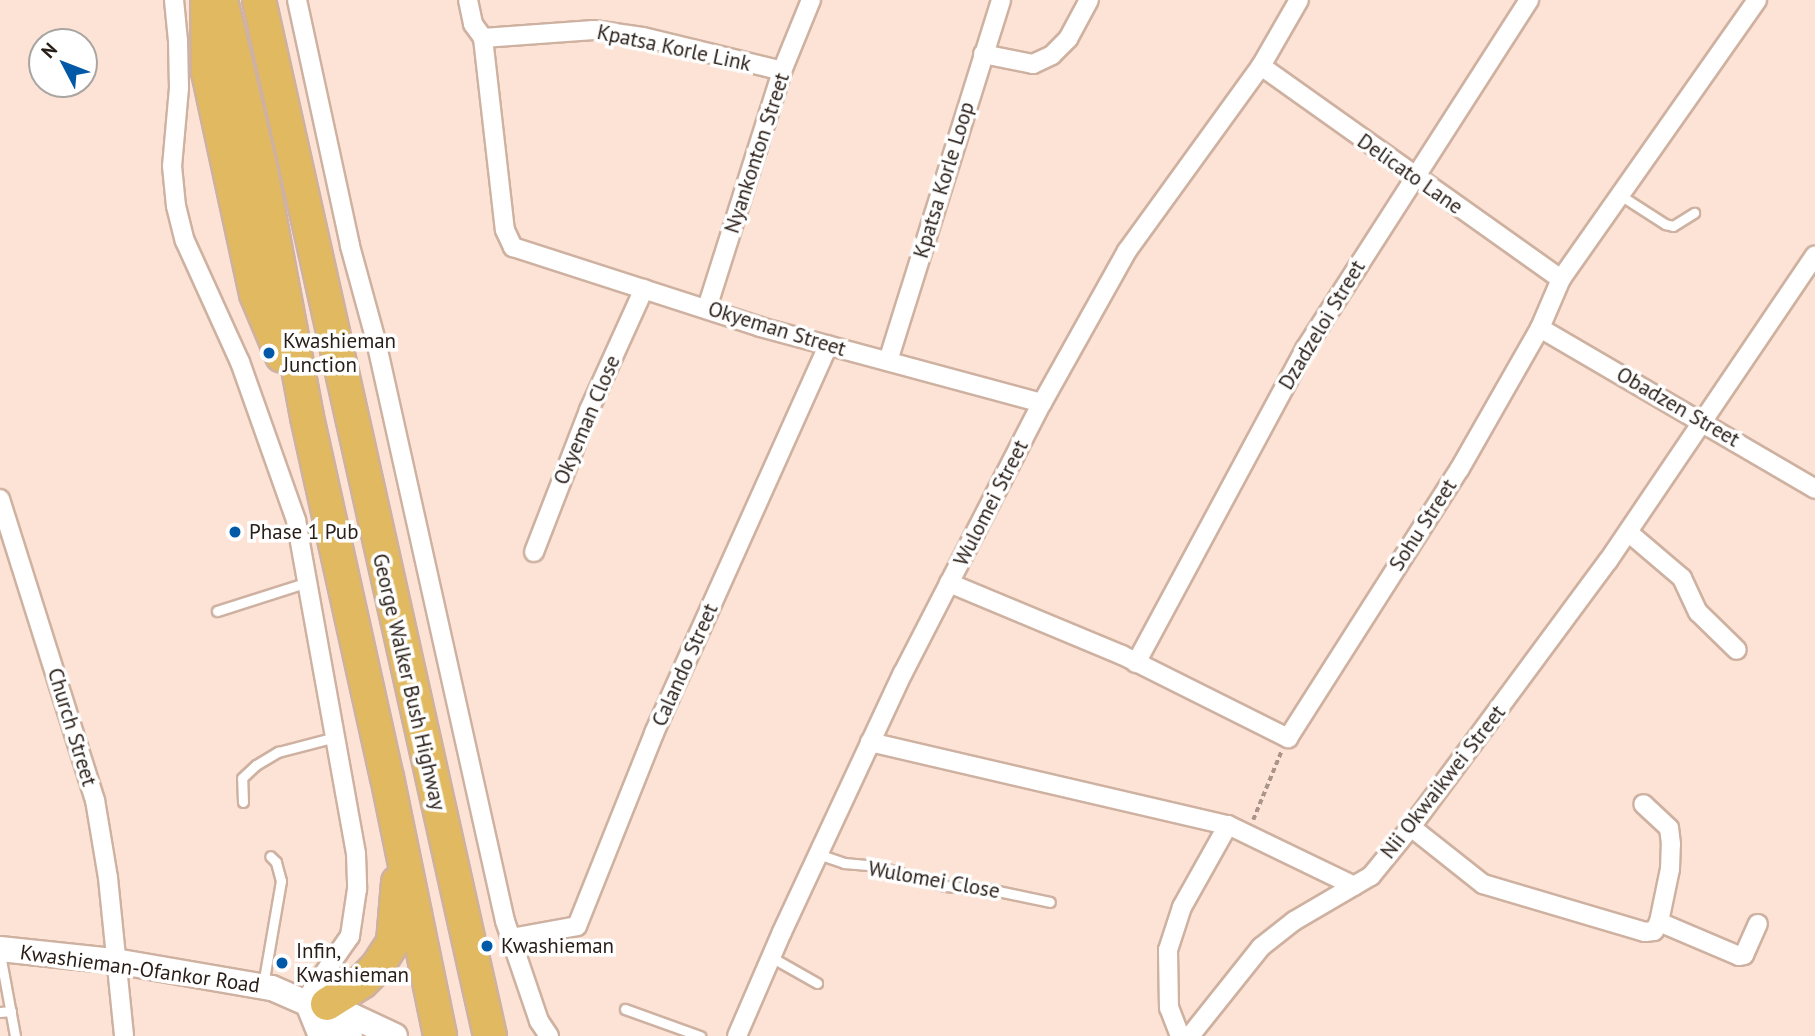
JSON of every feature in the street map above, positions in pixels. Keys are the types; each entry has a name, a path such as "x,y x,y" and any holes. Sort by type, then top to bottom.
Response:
{"highway":[{"path":"207,0 208,72 256,294 307,416"},
{"name":"George Walker Bush Highway","path":"220,0 261,171 307,416 440,1036"},
{"name":"George Walker Bush Highway","path":"259,0 474,975 490,1036"},
{"path":"316,1005 362,982 377,967 393,942 401,846"},
{"path":"474,975 512,1036"}],"main road":[{"name":"Kwashieman-Ofankor Road","path":"0,951 115,961 263,987 395,1036"},
{"name":"Kwashieman-Ofankor Road","path":"316,1005 321,1018 350,1036"}],"street":[{"path":"174,0 179,88 172,166 176,206 185,241 240,362 282,474 296,520 356,854 357,889 350,936 316,1005 318,1036"},
{"path":"297,0 350,246 376,341 510,938 544,1028"},
{"path":"468,0 473,24 483,38"},
{"name":"Nyankonton Street","path":"707,308 782,72 811,0"},
{"name":"Kpatsa Korle Loop","path":"888,361 1001,0"},
{"path":"983,54 1033,64 1052,55 1068,40 1089,0"},
{"name":"Wulomei Street","path":"737,1036 870,742 1042,402 1127,251 1261,66 1299,0"},
{"name":"Dzadzeloi Street","path":"1136,663 1305,349 1529,0"},
{"name":"Sohu Street","path":"1288,738 1459,470 1540,328 1561,279 1618,194 1757,0"},
{"name":"Kpatsa Korle Link","path":"483,38 594,30 643,37 782,72"},
{"name":"Okyeman Street","path":"483,38 505,230 513,247 828,345 1042,402"},
{"name":"Delicato Lane","path":"1261,66 1561,279"},
{"name":"Nii Okwaikwei Street","path":"1190,1036 1261,947 1294,921 1371,876 1411,827 1628,532 1815,255"},
{"name":"Okyeman Close","path":"534,552 589,410 644,289"},
{"name":"Obadzen Street","path":"1540,328 1815,489"},
{"name":"Calando Street","path":"510,938 577,926 654,733 828,345"},
{"name":"Church Street","path":"0,499 95,800 108,878 124,1036"},
{"path":"1628,532 1682,578 1698,612 1737,650"},
{"path":"949,583 1136,663 1288,738"},
{"path":"870,742 1228,825 1248,832 1354,886"},
{"path":"1411,827 1483,884 1645,932 1654,931 1659,922 1670,869 1669,828 1643,803"},
{"path":"1180,1036 1169,1007 1168,950 1182,906 1228,825"},
{"path":"1659,922 1739,957 1744,955 1758,924"}],"lane":[{"path":"1618,194 1665,225 1672,226 1694,213"},
{"path":"217,611 308,582"},
{"path":"243,802 242,778 256,765 278,752 337,737"},
{"name":"Wulomei Close","path":"818,853 844,863 877,866 945,886 993,890 1050,902"},
{"path":"263,987 281,881 276,862 271,856"},
{"path":"0,951 15,1036"},
{"path":"771,957 817,983"},
{"path":"625,1009 700,1036"},
{"path":"0,1012 11,1011"}],"path":[{"path":"1248,832 1288,738"}],"place":[{"name":"Kwashieman Junction","path":"269,353"},
{"name":"Phase 1 Pub","path":"235,532"},
{"name":"Kwashieman","path":"487,946"},
{"name":"Infin, Kwashieman","path":"282,963"}]}
